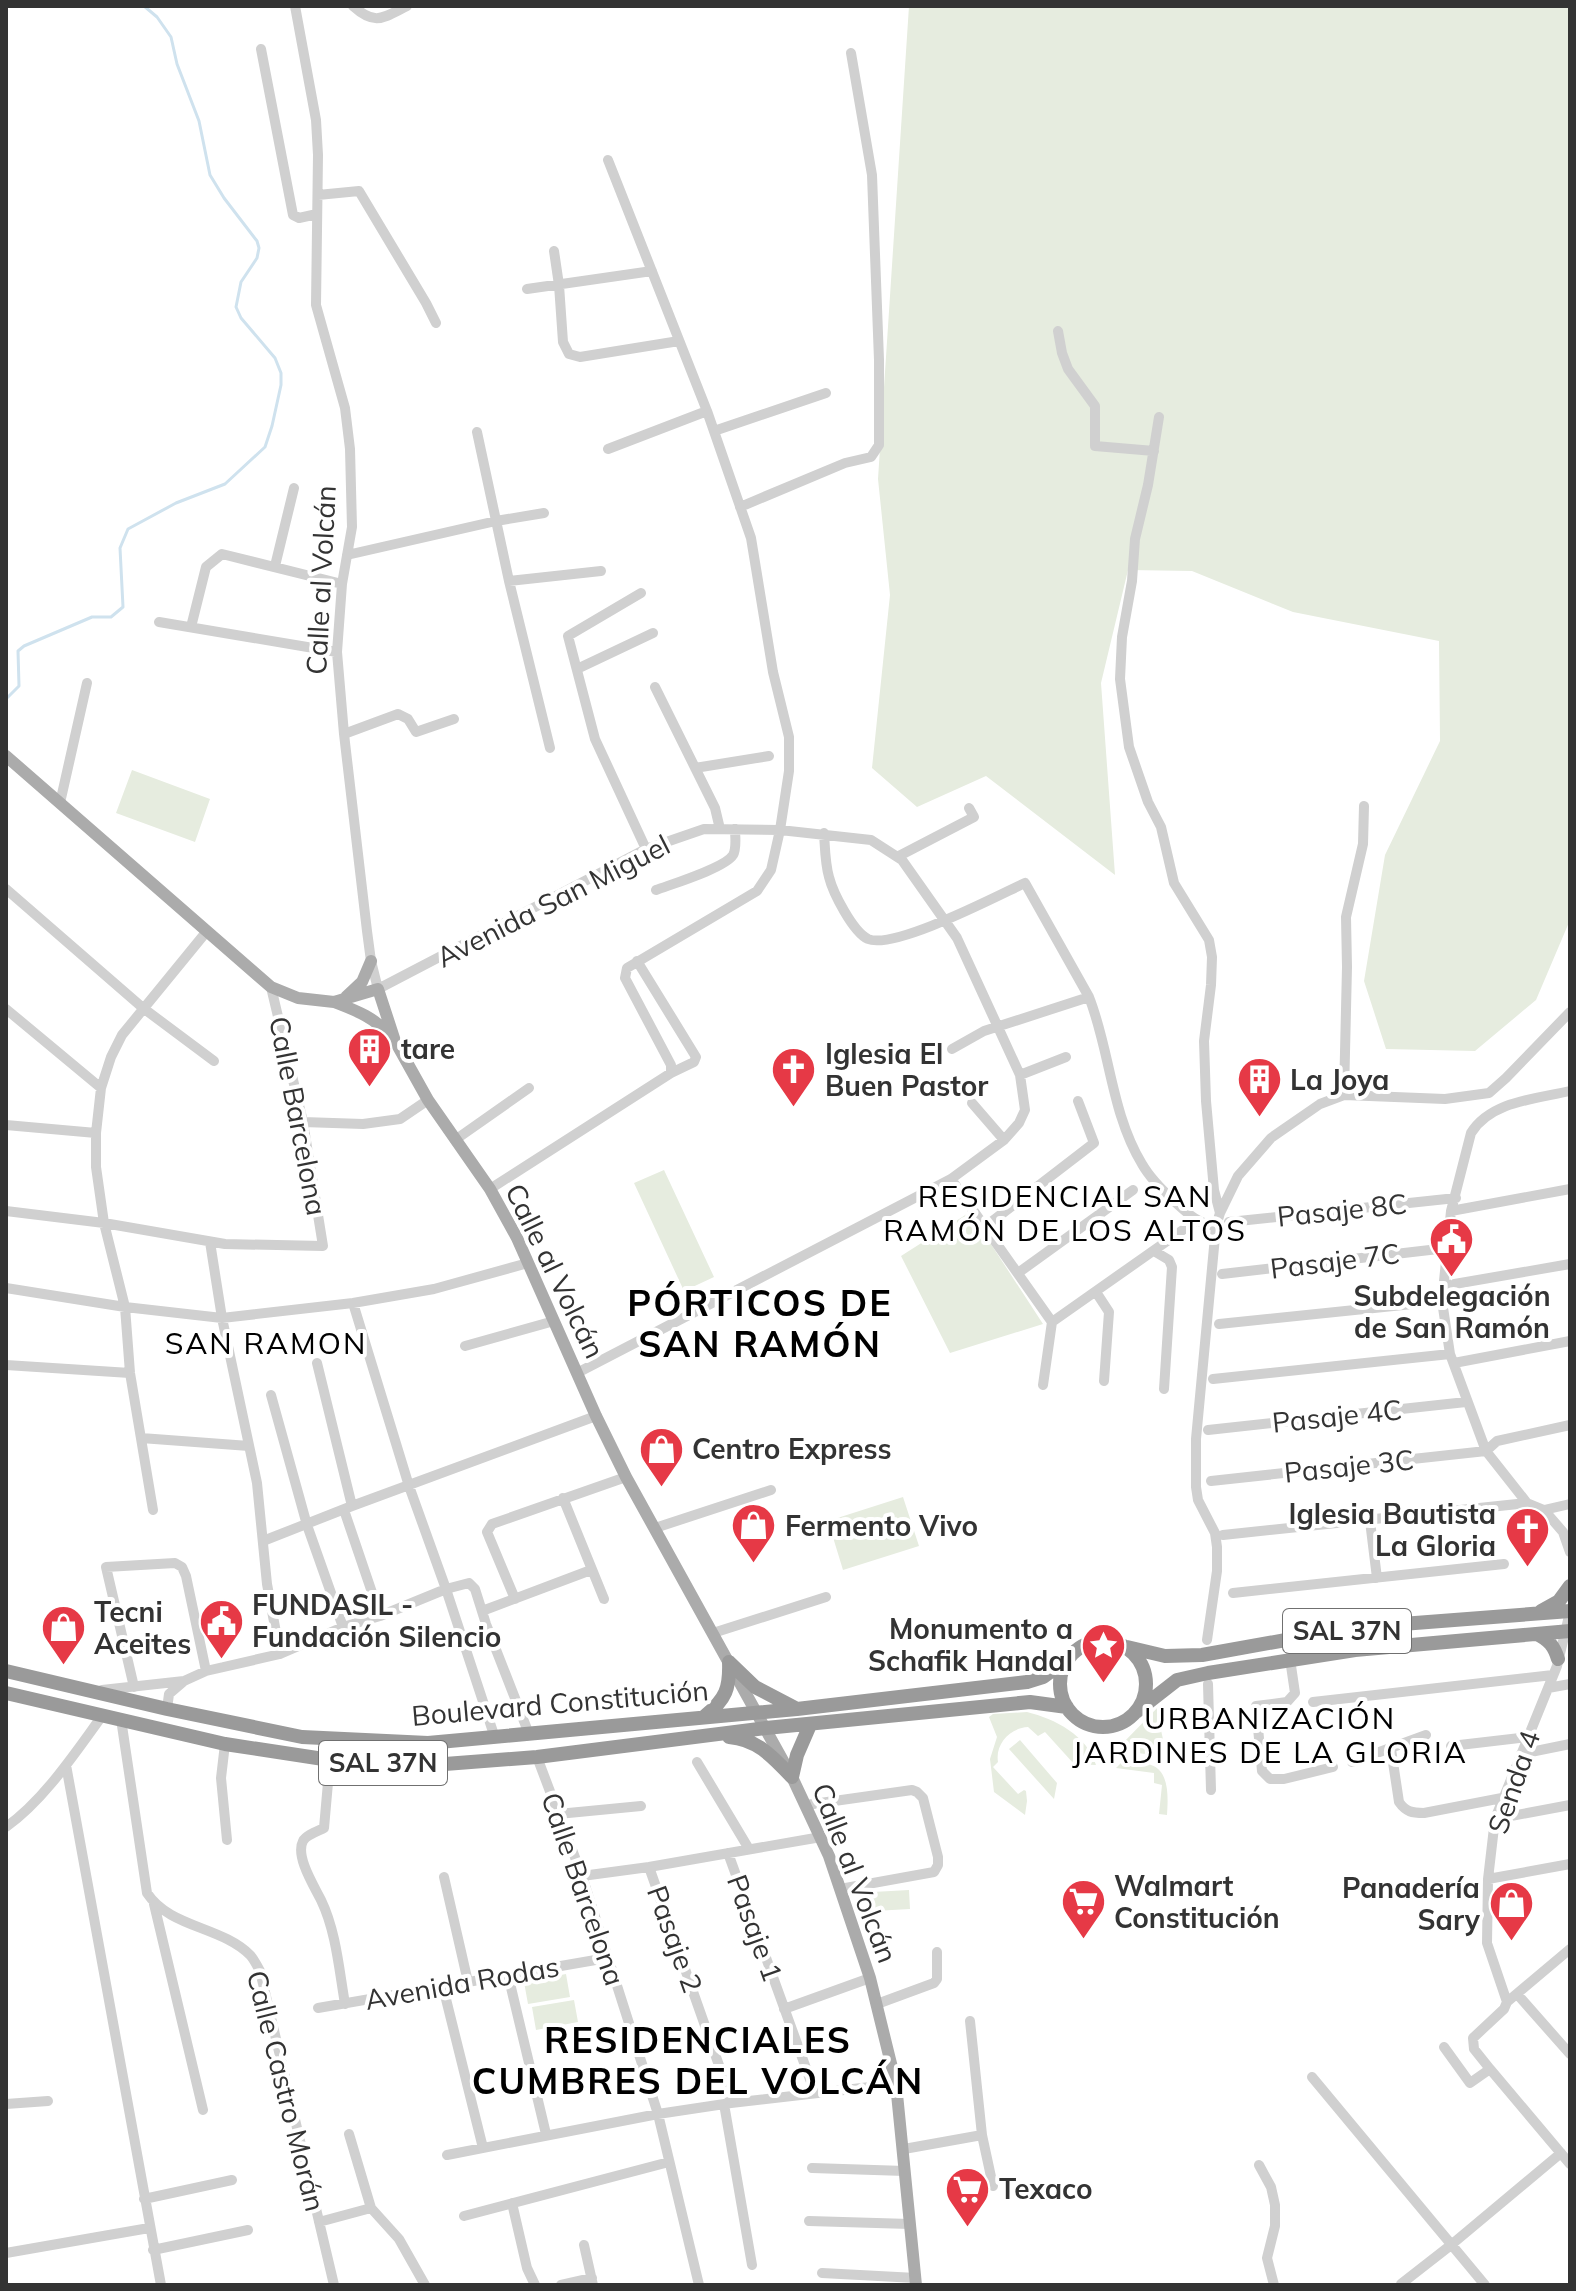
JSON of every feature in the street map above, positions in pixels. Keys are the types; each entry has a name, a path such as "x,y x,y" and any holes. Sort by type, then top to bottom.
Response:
{"highway":[{"path":"1534,1613 1552,1606 1570,1586"},
{"name":"SAL 37N","path":"1068,1659 1082,1646 1095,1641 1114,1642 1165,1656 1202,1655 1308,1636 1402,1624 1570,1611"},
{"name":"SAL 37N","path":"1067,1707 1079,1720 1100,1727 1122,1723 1177,1680 1208,1673 1355,1650 1568,1632"},
{"path":"1537,1633 1548,1639 1559,1663"},
{"path":"1127,1647 1140,1661 1146,1675 1145,1694 1136,1712"},
{"path":"1067,1707 1060,1683 1068,1659"},
{"name":"Boulevard Constitución","path":"6,1671 302,1737 428,1743 797,1709 1027,1682 1043,1677 1068,1659"},
{"path":"729,1662 755,1687 797,1709"},
{"path":"703,1718 726,1693 730,1681 729,1662"},
{"name":"Boulevard Constitución","path":"6,1693 225,1744 330,1760 445,1764 537,1757 766,1728 1030,1702 1067,1707"},
{"path":"792,1777 797,1755 810,1725"},
{"path":"708,1736 752,1742 766,1750 792,1777"}],"main road":[{"path":"6,757 271,987 298,998 339,1001 378,989"},
{"path":"339,1001 362,982 371,961"},
{"name":"Calle al Volcán","path":"378,989 395,1041 428,1100 490,1189 517,1238 626,1477 766,1728 821,1837 870,1978 896,2084 916,2282"},
{"path":"339,1001 371,1018 395,1041"}],"street":[{"name":"Calle al Volcán","path":"295,6 316,120 319,162 317,316 345,408 350,442 352,527 342,584 337,652 371,961 378,989"},
{"path":"353,6 363,15 378,19 407,6"},
{"path":"261,49 293,215 299,218 317,214"},
{"path":"740,507 845,463 871,457 879,445 872,175 851,53"},
{"path":"608,160 707,411 751,538 773,672 789,737 789,771 780,830 771,870 757,891 627,968 625,978 671,1065 671,1073"},
{"path":"318,195 359,191 436,323"},
{"path":"554,251 563,342 569,354 580,357 679,341"},
{"path":"527,289 652,271"},
{"path":"1058,331 1068,369 1095,406 1095,446 1154,451"},
{"path":"714,431 826,393"},
{"path":"608,449 707,411"},
{"path":"1159,417 1135,539 1132,581 1122,637 1120,679 1129,747 1148,802 1161,827 1174,883 1209,940 1212,957 1209,1014 1204,1041 1209,1145 1220,1213"},
{"path":"477,432 550,748"},
{"path":"275,566 294,488"},
{"path":"347,555 544,513"},
{"path":"191,627 206,567 222,554 342,584"},
{"path":"509,581 601,571"},
{"path":"641,593 568,636 595,739 646,849"},
{"path":"159,622 337,652"},
{"path":"577,669 653,633"},
{"path":"60,803 87,683"},
{"path":"655,687 715,808 720,829"},
{"path":"344,734 398,714 408,719 416,732 454,719"},
{"path":"695,768 769,756"},
{"path":"1344,1095 1346,917 1363,844 1364,806"},
{"path":"897,857 974,817 969,808"},
{"name":"Avenida San Miguel","path":"378,989 646,849 704,829 824,833 871,840 897,857"},
{"path":"656,890 723,864 733,856 735,829"},
{"path":"824,833 829,877 836,897 865,938 878,942 892,940 945,920 1025,883 1089,997 1115,1093 1136,1154 1155,1182 1197,1220 1216,1226"},
{"path":"577,1373 951,1179 1004,1140 1019,1123 1025,1110 1020,1075 999,1026 957,938 897,857"},
{"path":"6,889 143,1008 214,1061"},
{"path":"153,1510 130,1373 125,1307 104,1223 96,1167 96,1133 101,1088 122,1035 207,931"},
{"path":"490,1189 671,1073 694,1062 696,1057 637,961"},
{"name":"Calle Barcelona","path":"210,1242 323,1246 303,1122 271,987"},
{"path":"952,1049 999,1026 1089,997"},
{"path":"6,1009 101,1088"},
{"path":"1207,1640 1217,1571 1217,1547 1215,1533 1198,1500 1196,1439 1216,1226 1238,1176 1271,1138 1327,1099 1344,1095 1445,1099 1489,1093 1570,1012"},
{"path":"1020,1075 1066,1057"},
{"path":"455,1140 529,1088"},
{"path":"1527,1503 1486,1451 1466,1402 1452,1359 1442,1301 1443,1286 1451,1211 1471,1133 1490,1113 1509,1105 1570,1091"},
{"path":"1489,1093 1490,1113"},
{"path":"303,1122 363,1124 400,1119 428,1100"},
{"path":"986,1226 1094,1143 1078,1101"},
{"path":"972,1103 1004,1140"},
{"path":"6,1125 96,1133"},
{"path":"951,1179 1052,1322 1043,1385"},
{"path":"1451,1211 1570,1189"},
{"path":"1018,1273 1133,1190"},
{"name":"Pasaje 8C","path":"1229,1222 1456,1198"},
{"path":"6,1211 104,1223 210,1242 222,1318 257,1483 267,1584 280,1654"},
{"path":"1052,1322 1197,1220"},
{"name":"Pasaje 7C","path":"1222,1274 1447,1248"},
{"path":"1154,1251 1169,1260 1172,1267 1164,1389"},
{"path":"6,1288 125,1307 222,1318 353,1303 434,1289 528,1263"},
{"path":"1443,1286 1570,1264"},
{"path":"1096,1292 1109,1312 1104,1381"},
{"path":"1219,1324 1442,1301"},
{"path":"353,1303 409,1486 495,1738"},
{"path":"465,1346 554,1321"},
{"path":"1213,1379 1452,1359 1570,1341"},
{"path":"317,1363 348,1508 380,1616"},
{"path":"6,1365 130,1373"},
{"path":"271,1395 307,1525 343,1627"},
{"name":"Pasaje 4C","path":"1208,1430 1466,1402"},
{"path":"263,1541 596,1416"},
{"name":"Pasaje 3C","path":"1211,1481 1486,1451 1497,1441 1570,1425"},
{"path":"141,1438 249,1446"},
{"path":"515,1599 487,1532 488,1527 626,1477"},
{"path":"655,1528 771,1490"},
{"path":"563,1498 604,1599"},
{"path":"1223,1535 1527,1503 1544,1510 1563,1532 1570,1552"},
{"path":"1544,1510 1570,1504"},
{"path":"1370,1521 1377,1578"},
{"path":"134,1687 106,1567 175,1563 182,1567 206,1671"},
{"path":"1233,1593 1504,1564"},
{"path":"482,1611 591,1570"},
{"path":"167,1709 169,1694 184,1681 206,1671 280,1654 446,1589 472,1584 529,1734"},
{"path":"713,1633 826,1597"},
{"name":"Senda 4","path":"1507,2002 1487,1943 1488,1879 1495,1819 1559,1663 1570,1611"},
{"path":"1290,1659 1295,1693 1287,1702 1256,1706 1262,1771 1270,1779 1284,1779 1333,1767"},
{"path":"1313,1702 1559,1663"},
{"path":"96,1691 184,1681"},
{"path":"1208,1684 1211,1790"},
{"path":"1548,1688 1570,1684"},
{"path":"6,1827 66,1765 102,1716"},
{"path":"121,1719 147,1893 154,1904 203,2110"},
{"path":"1352,1762 1426,1735"},
{"path":"1451,1746 1528,1737"},
{"path":"225,1744 221,1778 227,1840"},
{"path":"1521,1754 1570,1744"},
{"path":"1391,1749 1399,1802 1412,1813 1502,1798"},
{"name":"Calle Barcelona","path":"537,1757 582,1876 658,2114 699,2285"},
{"path":"330,1760 324,1828 305,1837 301,1854 329,1920 345,2004"},
{"path":"697,1762 749,1849"},
{"path":"66,1765 161,2285"},
{"path":"806,1805 912,1790 923,1798 938,1857 934,1872 840,1889"},
{"path":"1495,1819 1570,1805"},
{"path":"558,1814 641,1806"},
{"path":"582,1876 821,1837"},
{"name":"Pasaje 1","path":"728,1853 815,2093"},
{"path":"1488,1879 1570,1864"},
{"name":"Pasaje 2","path":"649,1867 727,2088 752,2265"},
{"path":"444,1877 468,1982"},
{"name":"Calle Castro Morán","path":"154,1904 168,1914 233,1943 250,1955 260,1971 334,2285"},
{"path":"1570,1949 1507,2002 1504,2009 1473,2038 1474,2049 1570,2164"},
{"path":"877,2004 934,1983 937,1979 937,1952"},
{"name":"Avenida Rodas","path":"318,2008 607,1958"},
{"path":"508,1975 546,2134"},
{"path":"784,2009 870,1978"},
{"path":"443,1987 483,2148"},
{"path":"1517,1994 1570,2054"},
{"path":"970,2021 982,2135 993,2186"},
{"path":"1444,2047 1470,2083 1490,2069"},
{"path":"1312,2077 1485,2285"},
{"path":"447,2155 658,2114 896,2084"},
{"path":"6,2104 48,2101"},
{"path":"349,2134 371,2208 399,2239 425,2285"},
{"path":"904,2149 982,2135"},
{"path":"1401,2284 1561,2153"},
{"path":"464,2216 669,2162"},
{"path":"1259,2165 1271,2187 1275,2205 1275,2226 1267,2258 1274,2285"},
{"path":"812,2168 905,2171"},
{"path":"144,2199 232,2180"},
{"path":"512,2203 527,2268 535,2285"},
{"path":"319,2222 371,2208"},
{"path":"809,2221 910,2224"},
{"path":"6,2253 149,2228"},
{"path":"153,2250 248,2230"},
{"path":"561,2285 593,2282 584,2245"},
{"path":"822,2273 916,2282"}],"shaded area":[{"path":"909,6 1570,6 1570,920 1536,1000 1475,1051 1386,1049 1364,981 1385,855 1440,741 1439,641 1293,612 1192,571 1128,570 1101,683 1115,875 986,776 917,807 872,768 890,595 878,479"},
{"path":"132,770 210,799 195,842 116,813"},
{"path":"664,1170 714,1277 684,1291 634,1183"},
{"path":"970,1212 1043,1324 950,1353 901,1256"},
{"path":"903,1497 919,1546 843,1570 828,1521"},
{"path":"1161,1704 1159,1721 1166,1753 1145,1754 1124,1749 1122,1744"},
{"path":"1027,1712 1069,1730 1092,1754 1096,1765 1074,1764 1045,1732 1038,1736 1028,1727 1015,1730 1001,1743 998,1762 993,1767 1018,1794 1026,1791 1025,1815 994,1792 990,1759 997,1737 989,1717 993,1714"},
{"path":"1020,1740 1057,1783 1054,1799 1009,1749"},
{"path":"1130,1761 1149,1764 1162,1773 1168,1801 1167,1815 1159,1814 1162,1785 1154,1783 1154,1773 1116,1768"},
{"path":"909,1890 910,1909 874,1911 873,1892"},
{"path":"566,1974 570,1997 528,2004 524,1982"},
{"path":"574,2000 578,2022 536,2030 532,2007"}],"waterway":[{"path":"6,699 19,686 18,651 24,646 92,617 111,617 123,607 120,548 128,529 176,503 225,484 265,447 281,385 281,373 275,358 241,318 236,307 241,282 257,258 257,241 210,175 199,121 177,64 171,37 157,17 144,6"}],"place":[{"name":"tare","path":"370,1088"},
{"name":"Iglesia El Buen Pastor","path":"794,1109"},
{"name":"La Joya","path":"1259,1119"},
{"name":"Subdelegación de San Ramón","path":"1452,1278"},
{"name":"Centro Express","path":"661,1488"},
{"name":"Fermento Vivo","path":"754,1565"},
{"name":"Iglesia Bautista La Gloria","path":"1527,1569"},
{"name":"FUNDASIL - Fundación Silencio","path":"221,1660"},
{"name":"Tecni Aceites","path":"63,1667"},
{"name":"Monumento a Schafik Handal","path":"1104,1684"},
{"name":"Walmart Constitución","path":"1083,1941"},
{"name":"Panadería Sary","path":"1511,1943"},
{"name":"Texaco","path":"968,2228"}],"district":[{"name":"RESIDENCIAL SAN RAMÓN DE LOS ALTOS","path":"1065,1214"},
{"name":"PÓRTICOS DE SAN RAMÓN","path":"760,1324"},
{"name":"SAN RAMON","path":"266,1344"},
{"name":"URBANIZACIÓN JARDINES DE LA GLORIA","path":"1270,1736"},
{"name":"RESIDENCIALES CUMBRES DEL VOLCÁN","path":"698,2060"}]}
